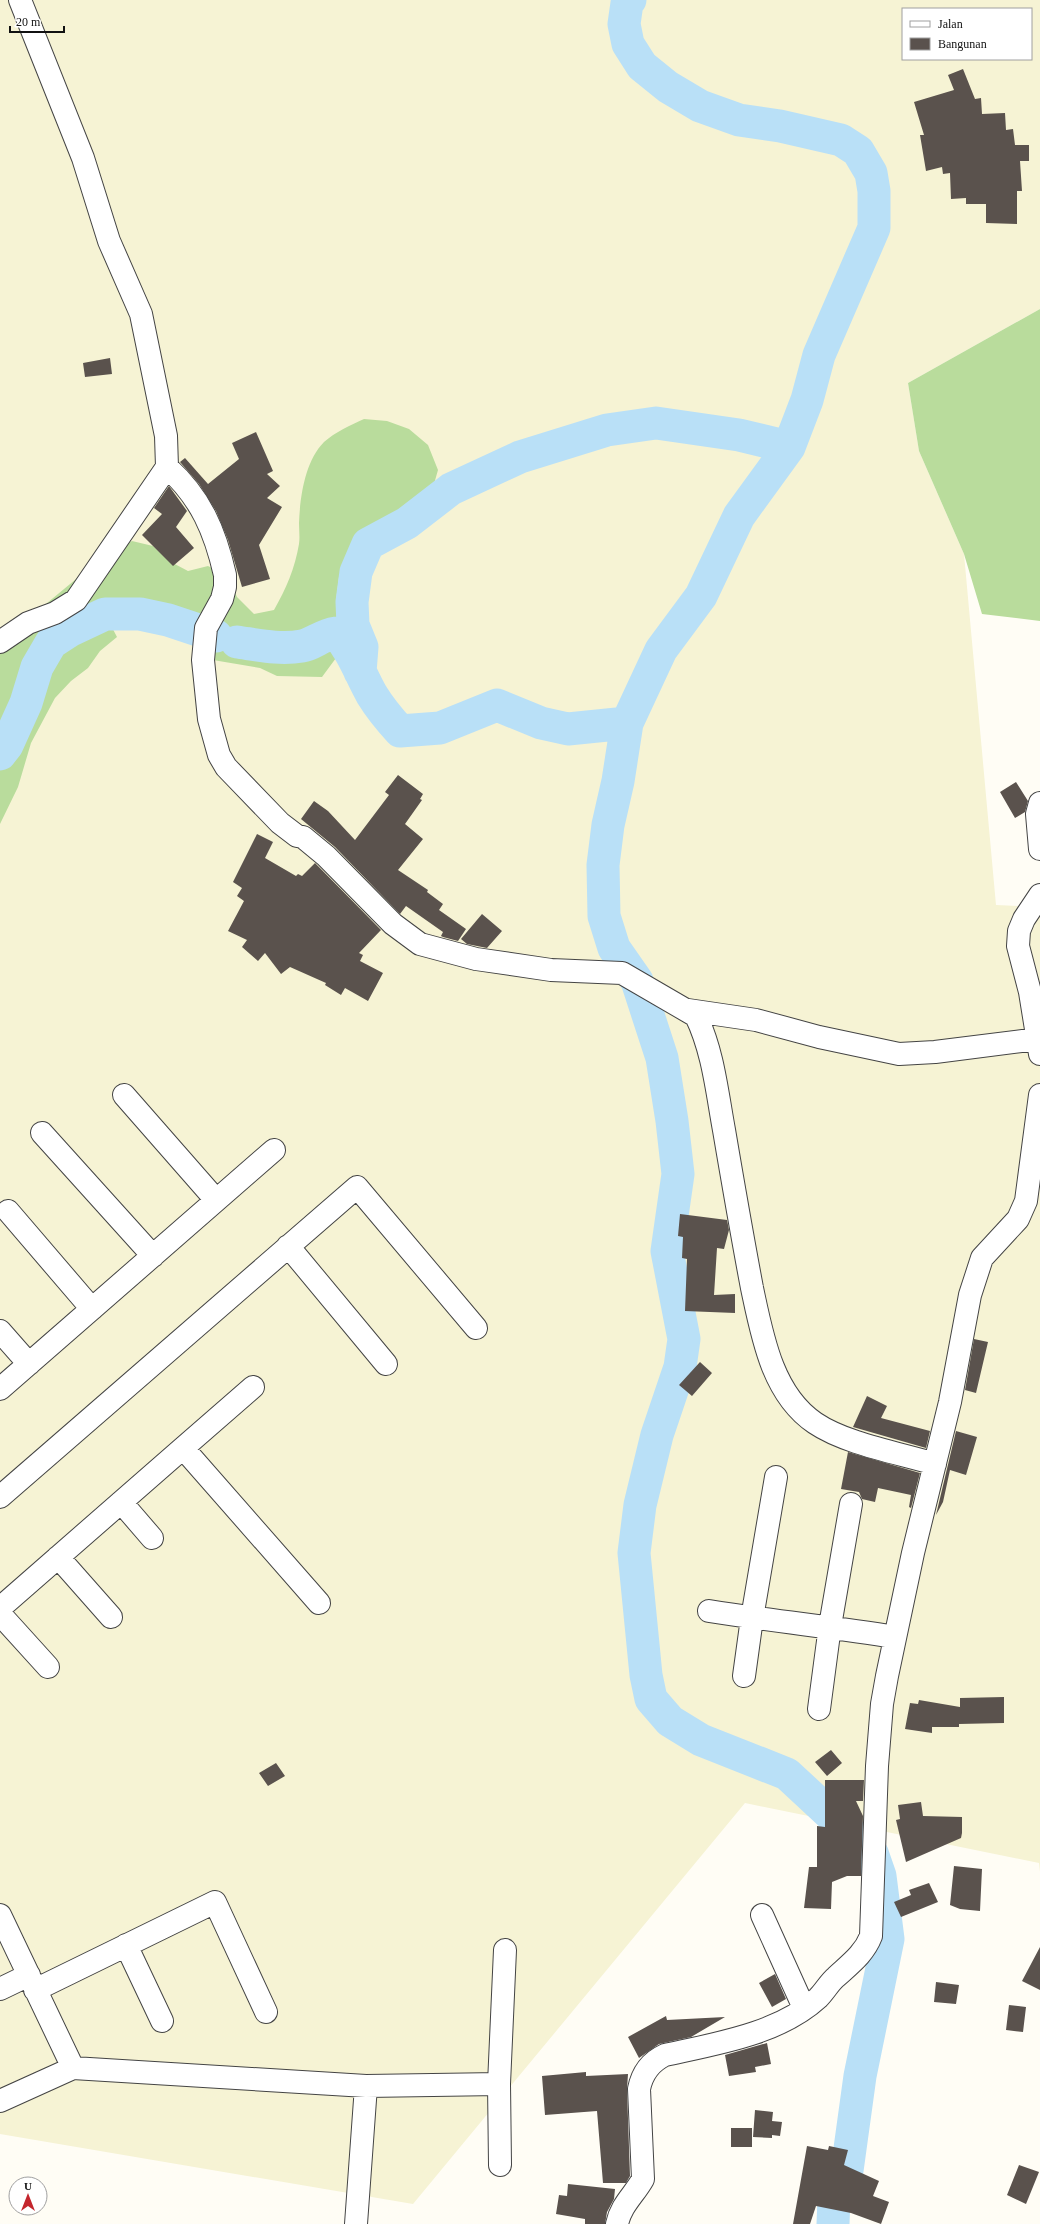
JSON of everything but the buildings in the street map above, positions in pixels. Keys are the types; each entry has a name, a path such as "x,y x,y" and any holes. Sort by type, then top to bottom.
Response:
{"street":[{"path":"0,642 28,623 55,613 76,600 168,467 166,436 141,314 109,241 83,158 20,0"},
{"path":"168,467 181,480 199,503 222,565 225,587 222,599 206,628 203,660 209,719 219,755 226,768 280,823 297,836 303,837 326,856 393,924 420,944 476,959 551,970 618,972 627,974 696,1016 713,1068 756,1308 769,1356 786,1395 796,1407 823,1428 847,1438 935,1464"},
{"path":"1040,803 1037,814 1040,849"},
{"path":"688,1010 756,1020 827,1039 899,1054 1039,1046 1018,946 1019,931 1024,919 1040,896"},
{"path":"124,1095 216,1200"},
{"path":"617,2224 625,2202 638,2188 643,2179 639,2089 641,2079 654,2060 665,2055 743,2036 785,2020 818,1998 833,1980 867,1947 871,1936 873,1921 872,1885 879,1735 882,1704 895,1637 950,1402 964,1321 976,1273 982,1258 1018,1219 1026,1201 1040,1095"},
{"path":"42,1134 153,1256"},
{"path":"0,1389 274,1150"},
{"path":"0,1497 357,1187 476,1328"},
{"path":"8,1211 92,1309"},
{"path":"288,1246 386,1364"},
{"path":"0,1331 29,1364"},
{"path":"0,1608 253,1387"},
{"path":"183,1448 319,1603"},
{"path":"744,1676 752,1618 776,1477"},
{"path":"121,1502 152,1538"},
{"path":"819,1709 830,1626 851,1504"},
{"path":"58,1557 111,1617"},
{"path":"709,1611 752,1618 830,1626 895,1637"},
{"path":"0,1614 48,1668"},
{"path":"0,1989 32,1983 126,1945 215,1902 266,2012"},
{"path":"0,1915 72,2068"},
{"path":"762,1915 804,2008"},
{"path":"126,1945 162,2021"},
{"path":"500,2165 500,2084 505,1950"},
{"path":"0,2101 72,2068 366,2086 500,2084"},
{"path":"356,2224 366,2086"}],"shaded area":[{"path":"0,0 1040,0 1040,309 908,383 919,451 964,554 996,905 1040,907 1040,1872 1039,1863 745,1803 413,2204 0,2134"}],"green space":[{"path":"1040,309 1040,621 982,614 964,554 919,451 908,383"},
{"path":"364,419 387,421 409,429 428,445 438,470 432,491 414,505 377,526 360,540 339,577 336,601 342,623 336,633 336,658 322,677 277,676 260,668 207,659 220,637 210,633 197,618 180,607 158,613 105,614 117,637 100,651 88,668 71,681 55,698 31,743 18,787 0,824 0,642 93,565 132,541 153,546 169,561 188,571 208,566 228,576 237,597 254,614 274,610 286,586 295,561 299,541 302,491 312,459 328,438"}],"waterway":[{"path":"630,0 627,3 624,24 628,44 642,66 668,87 700,106 739,120 780,126 841,140 858,151 871,173 874,191 874,228 819,355 807,400 789,447 739,516 701,596 661,650 627,723 618,781 608,825 603,865 604,916 614,948 637,981 662,1058 672,1121 678,1174 667,1251 684,1339 680,1367 657,1435 640,1505 634,1553 646,1675 651,1699 670,1721 701,1740 787,1774 872,1853 880,1876 888,1939 860,2076 845,2185 834,2198 833,2224"},
{"path":"360,672 362,647 353,625 352,602 356,572 368,544 407,523 451,489 520,457 607,430 656,423 739,435 789,447"},
{"path":"0,754 7,745 26,703 37,667 51,643 71,630 105,614 140,614 168,620 216,636"},
{"path":"237,642 269,647 294,647 306,645 336,633 352,655 375,700 400,731 440,728 497,705 541,723 568,729 627,723"}]}
